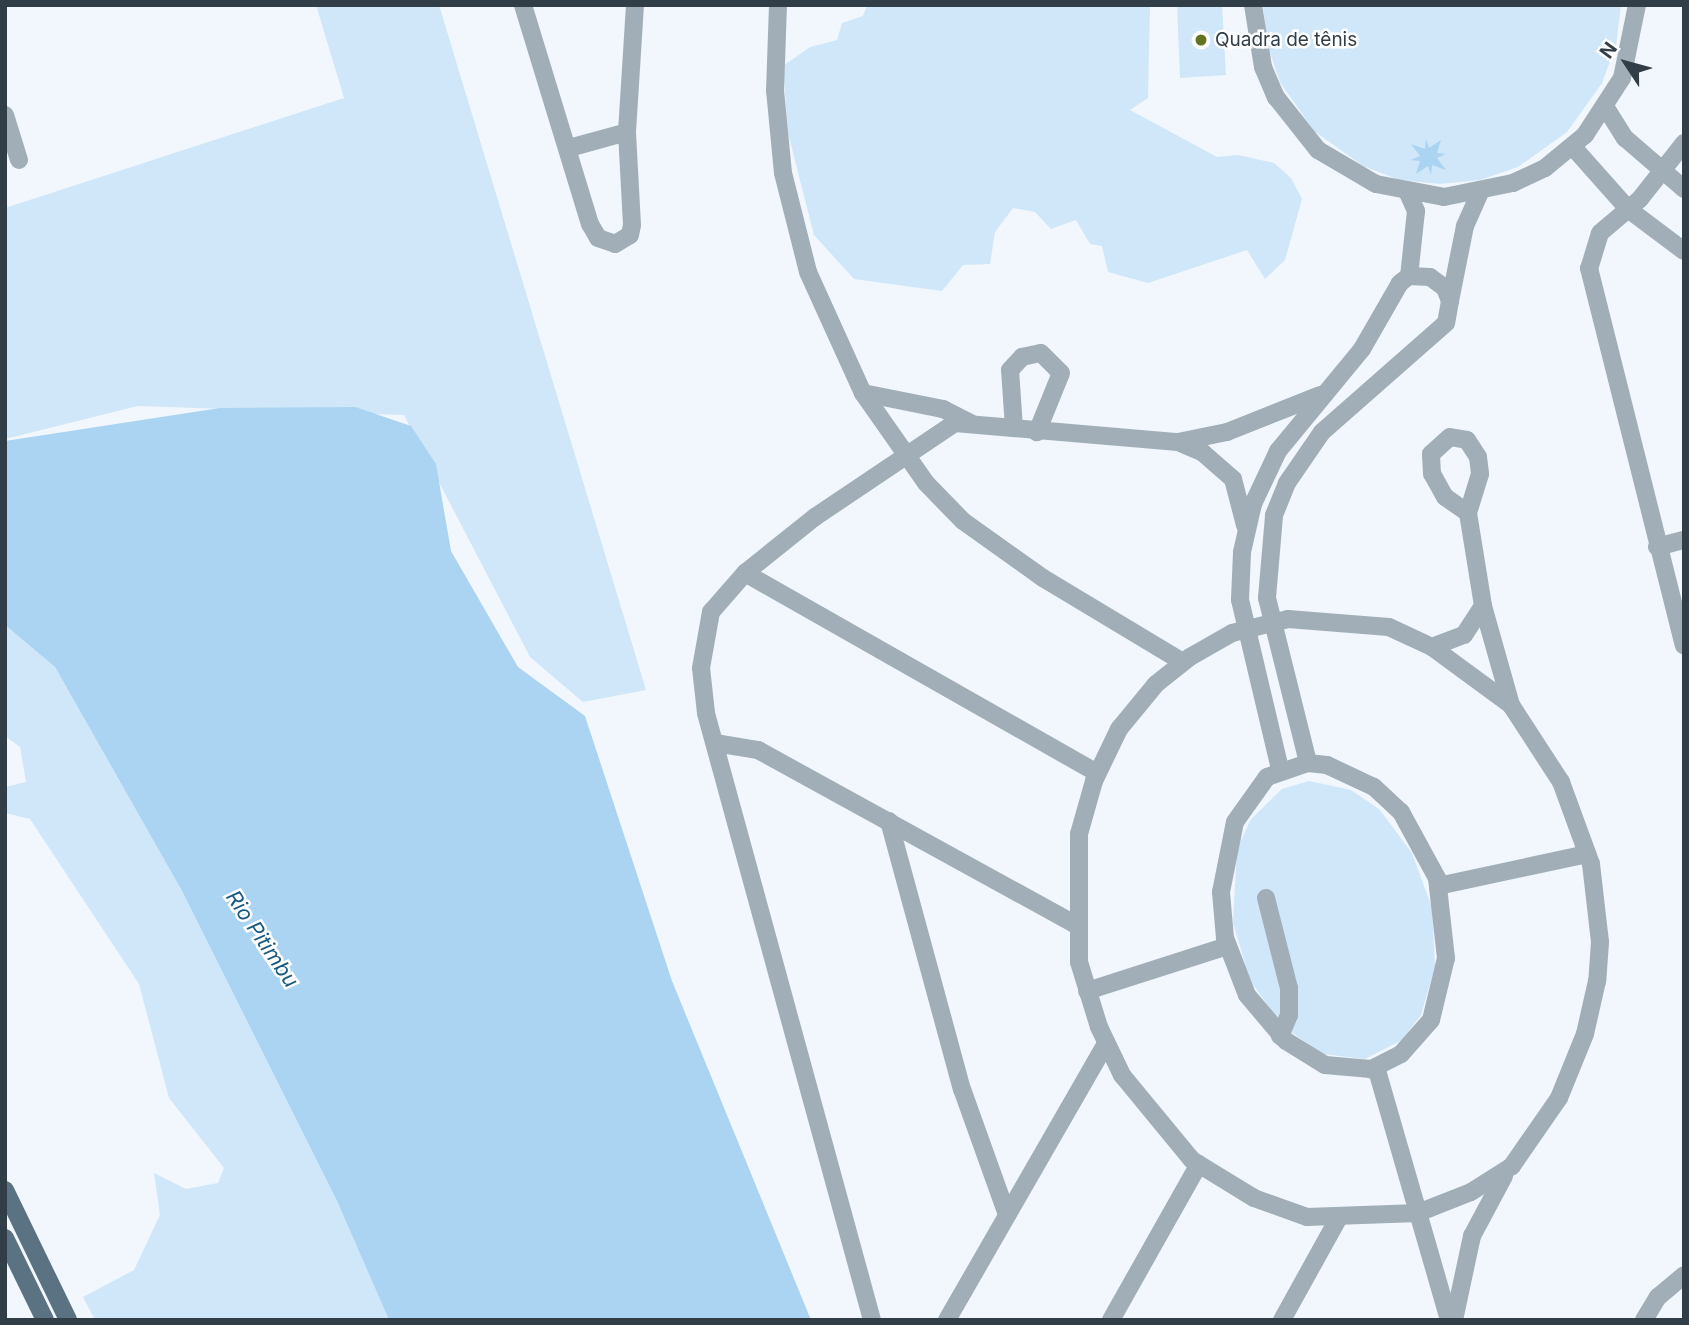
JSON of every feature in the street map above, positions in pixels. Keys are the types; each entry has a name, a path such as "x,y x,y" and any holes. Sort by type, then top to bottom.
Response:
{"main road":[{"path":"5,1190 68,1320"},
{"path":"5,1238 45,1320"}],"street":[{"path":"523,5 593,231 606,243 624,242 632,225 627,132 635,5"},
{"path":"778,5 775,90 786,186 820,304 863,393 906,455 949,508 1001,550 1183,662"},
{"path":"1253,5 1263,67 1295,125 1346,170 1408,193 1480,193 1534,173 1573,147 1606,108 1632,46 1637,5"},
{"path":"1606,108 1625,138 1684,189"},
{"path":"5,115 19,160"},
{"path":"569,148 627,132"},
{"path":"1684,143 1628,209 1600,233 1589,268 1657,547 1684,645"},
{"path":"1573,147 1628,209 1684,251"},
{"path":"1280,769 1244,629 1239,583 1245,537 1268,469 1320,395 1362,349 1409,276 1416,211 1408,193"},
{"path":"1308,763 1272,621 1266,557 1287,483 1339,414 1441,331 1465,226 1480,193"},
{"path":"1409,276 1437,281 1450,301"},
{"path":"1014,428 1010,370 1022,357 1041,353 1061,373 1037,432"},
{"path":"863,393 932,406 971,423"},
{"path":"872,1320 715,743 703,690 705,630 711,612 745,573 906,455 955,424 971,423 1037,432 1178,442 1227,432 1320,395"},
{"path":"1178,442 1202,452 1233,479 1245,537"},
{"path":"1451,1320 1472,1236 1512,1166 1559,1098 1594,1008 1600,942 1587,854 1561,782 1511,705 1483,606 1468,513"},
{"path":"1657,547 1684,540"},
{"path":"745,573 1097,773"},
{"path":"1432,647 1464,635 1483,606"},
{"path":"1511,705 1432,647 1389,627 1360,622 1272,621 1244,629 1183,662 1135,708 1097,773 1079,834 1076,925 1087,991 1106,1044 1142,1105 1199,1164 1280,1211 1338,1219 1418,1213 1447,1205 1512,1166"},
{"path":"715,743 758,750 1076,925"},
{"path":"1308,763 1360,779 1395,806 1420,841 1438,886 1446,958 1431,1020 1401,1054 1376,1067 1325,1065 1280,1036 1247,995 1227,946 1221,892 1230,837 1254,789 1280,769 1308,763"},
{"path":"889,821 962,1089 1007,1215"},
{"path":"1438,886 1587,854"},
{"path":"1266,898 1289,988 1289,1015 1280,1036"},
{"path":"1087,991 1227,946"},
{"path":"947,1320 1106,1044"},
{"path":"1376,1067 1451,1320"},
{"path":"1111,1320 1199,1164"},
{"path":"1282,1320 1338,1219"},
{"path":"1644,1320 1658,1297 1684,1275"}],"shaded area":[{"path":"316,5 439,5 646,690 583,702 530,657 404,415 138,406 5,439 5,208 344,98"},
{"path":"867,5 1150,5 1148,98 1130,110 1217,157 1238,155 1274,163 1291,178 1302,199 1285,260 1265,279 1247,250 1148,283 1108,272 1102,246 1090,244 1076,220 1051,229 1035,212 1013,208 995,232 990,264 963,265 942,291 854,279 814,235 788,133 783,66 810,47 837,40 842,23 863,16"},
{"name":"Quadra de tênis","path":"1177,5 1222,5 1226,75 1180,78"},
{"path":"1263,5 1621,5 1616,45 1602,83 1567,132 1518,167 1480,180 1440,184 1400,180 1363,166 1314,131 1280,82 1267,44"},
{"path":"5,625 55,667 182,891 337,1201 389,1320 95,1320 83,1297 134,1270 160,1215 154,1173 186,1189 218,1183 224,1168 169,1098 139,984 30,819 5,813 5,787 26,782 20,747 5,736"},
{"path":"1309,781 1351,790 1379,809 1412,853 1432,908 1435,966 1421,1015 1402,1040 1365,1059 1323,1054 1282,1026 1250,980 1233,923 1237,849 1251,819 1282,789"}],"water":[{"path":"1426,139 1429,148 1441,140 1437,153 1446,154 1437,158 1446,170 1432,165 1431,175 1428,166 1416,174 1420,161 1411,160 1420,156 1411,144 1425,149"},
{"name":"Rio Pitimbu","path":"355,407 411,426 436,464 451,551 518,667 585,716 672,981 811,1320 389,1320 337,1201 182,891 55,667 5,625 5,441 220,408"}],"place":[{"name":"Quadra de tênis","path":"1201,40"}]}
